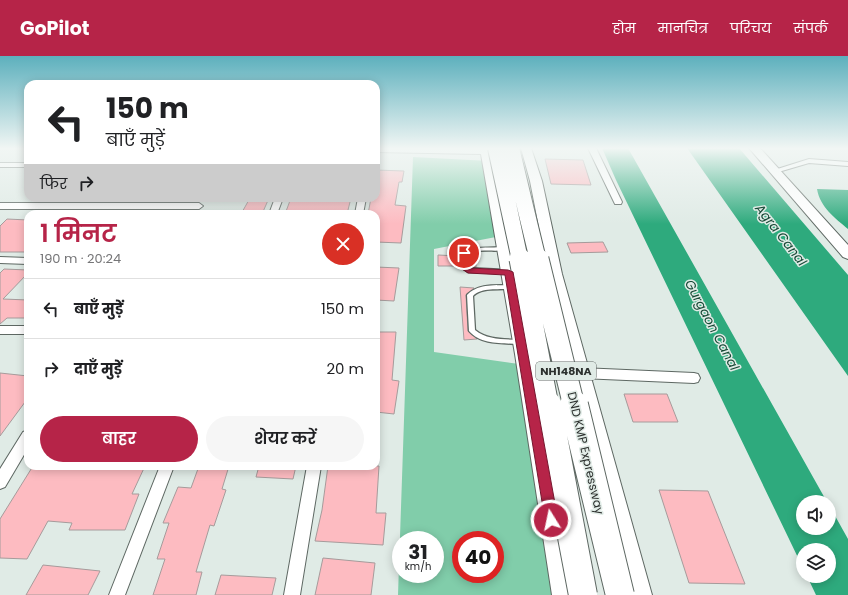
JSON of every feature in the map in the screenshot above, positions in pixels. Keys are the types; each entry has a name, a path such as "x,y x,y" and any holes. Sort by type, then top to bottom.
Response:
{"highway":[{"name":"NH148NA","path":"496,173 521,264 583,595"},
{"name":"DND KMP Expressway","path":"526,173 620,595"}],"street":[{"path":"493,173 504,249 564,595"},
{"path":"532,173 536,181 555,274 640,595"},
{"path":"604,173 618,202"},
{"path":"777,173 848,254"},
{"path":"0,206 197,210"},
{"path":"0,260 24,261"},
{"path":"0,330 24,330"},
{"path":"581,373 694,378"},
{"path":"0,482 24,443"},
{"path":"117,595 166,470"},
{"path":"292,595 313,470"}],"lane":[{"path":"504,249 472,250 464,253 460,259 460,265 468,270 510,280"},
{"path":"510,280 472,292 470,295 472,331 476,336 487,340 521,342"}],"shaded area":[{"path":"412,173 492,173 501,236 434,249 434,352 519,364 557,595 398,595 398,583 444,583 444,531 400,531"}],"water":[{"name":"Gurgaon Canal","path":"613,173 642,173 823,495 796,495 796,535 836,535 836,518 848,539 848,595 816,595 810,583 836,583 836,543 796,543 796,553"},
{"name":"Agra Canal","path":"705,173 761,173 848,275 848,376"},
{"path":"817,189 848,190 848,229 825,207 821,201"}],"building":[{"path":"380,173 404,173 402,182 399,182 395,205 406,206 401,243 380,242 380,210 369,210 370,202 380,202"},
{"path":"548,173 587,173 591,185 551,184"},
{"path":"248,202 267,202 264,210 243,210"},
{"path":"290,202 350,202 348,210 286,210"},
{"path":"7,219 24,220 24,252 0,252 0,226"},
{"path":"603,242 608,252 571,253 567,243"},
{"path":"438,255 458,256 457,266 438,266"},
{"path":"466,256 476,257 476,267 469,267 464,263"},
{"path":"380,267 399,268 394,301 380,300"},
{"path":"4,269 24,270 24,277 3,299 24,300 24,318 7,318 0,324 0,273"},
{"path":"460,287 474,288 466,295 468,331 477,339 464,340"},
{"path":"380,332 396,332 392,380 399,381 394,414 380,412"},
{"path":"0,373 24,376 24,403 0,436"},
{"path":"624,394 667,394 678,422 633,422"},
{"path":"31,470 143,470 132,494 139,494 125,530 69,530 72,523 48,521 27,559 0,558 0,519"},
{"path":"198,470 228,470 222,489 226,490 214,526 210,525 196,572 202,572 196,595 153,595 165,559 157,559 169,523 163,523 178,487 191,488"},
{"path":"258,470 295,470 293,479 256,477"},
{"path":"327,470 379,470 376,513 386,513 383,545 315,541 322,510"},
{"path":"659,490 708,491 745,584 689,583"},
{"path":"323,558 375,563 371,595 315,595"},
{"path":"43,565 100,571 88,595 26,595"},
{"path":"221,575 276,578 272,595 215,595"}],"route":[{"path":"464,253 460,259 460,265 468,270 481,272 508,272 551,520"}]}
